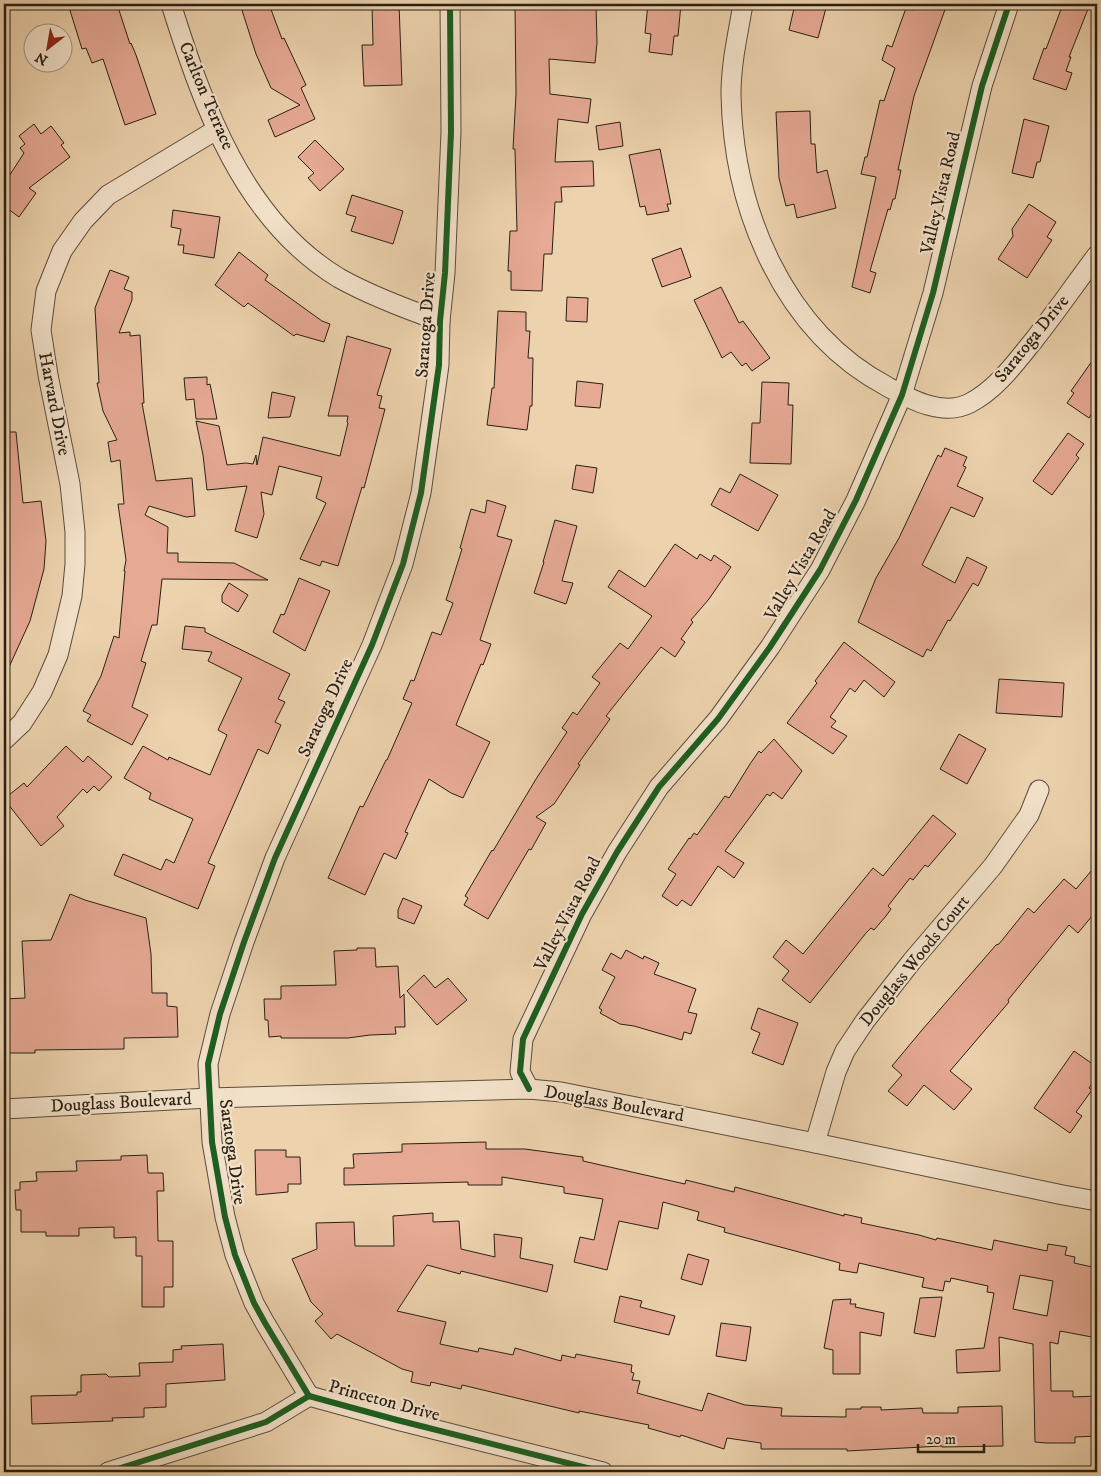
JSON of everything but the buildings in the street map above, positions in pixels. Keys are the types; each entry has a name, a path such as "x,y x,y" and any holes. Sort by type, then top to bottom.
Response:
{"street":[{"name":"Carlton Terrace","path":"171,4 188,60 216,130 253,195 272,220 304,253 339,278 391,303 440,321"},
{"name":"Saratoga Drive","path":"309,1396 258,1309 235,1255 225,1217 212,1142 208,1064 220,1014 274,858 372,645 404,564 421,493 439,365 440,321 445,273 451,132 450,4"},
{"name":"Saratoga Drive","path":"743,4 733,58 732,94 736,159 748,207 768,259 791,299 837,351 872,379 902,395 933,407 948,409 969,404 997,385 1097,255"},
{"name":"Valley Vista Road","path":"529,1089 520,1072 523,1039 582,914 617,852 659,787 718,719 770,647 820,570 856,500 902,395 933,293 982,86 1009,4"},
{"name":"Harvard Drive","path":"4,740 22,722 46,683 58,655 74,580 75,532 70,484 41,330 46,291 62,251 83,221 108,195 216,130"},
{"name":"Douglass Woods Court","path":"815,1143 836,1072 850,1044 865,1021 912,961 999,859 1029,815 1039,790"},
{"name":"Douglass Boulevard","path":"4,1109 209,1098 529,1089 561,1092 1097,1201"},
{"name":"Princeton Drive","path":"108,1472 266,1422 309,1396 603,1472"}],"cycle path":[{"path":"309,1396 254,1303 235,1255 225,1217 212,1142 208,1064 220,1014 275,858 372,645 403,564 421,493 439,365 440,321 445,273 451,132 450,4"},
{"path":"529,1089 520,1072 523,1039 582,914 617,852 659,787 718,719 770,647 820,570 856,500 902,395 933,293 982,86 1009,4"},
{"path":"108,1472 266,1422 309,1396 603,1472"}]}
